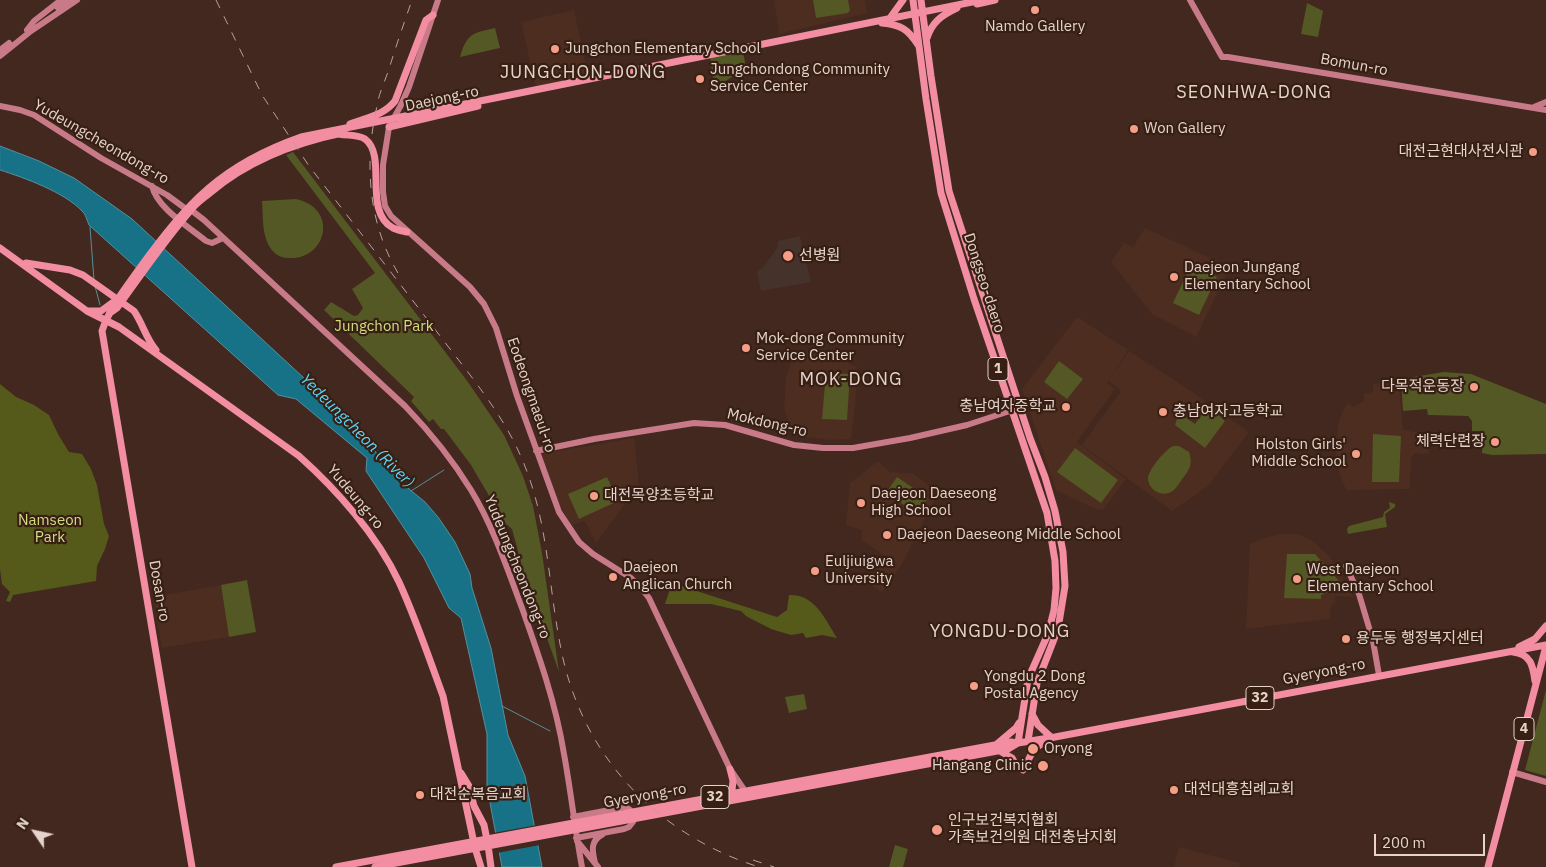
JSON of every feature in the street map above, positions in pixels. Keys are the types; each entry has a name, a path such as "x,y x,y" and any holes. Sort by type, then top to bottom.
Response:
{"main road":[{"path":"29,30 34,21 62,0"},
{"path":"0,56 29,30 69,0"},
{"path":"1,49 77,0"},
{"path":"29,30 57,18 84,0"},
{"name":"Eodeongmaeul-ro","path":"438,0 409,86 389,127 383,165 385,206 391,216 470,287 484,304 496,328 536,450 567,526 593,554 631,578 649,598 730,769 743,788"},
{"path":"890,18 903,0"},
{"name":"Dongseo-daero","path":"913,0 926,41 949,191 1055,511 1064,565 1065,586 1058,629 1037,684 1028,741"},
{"name":"Dongseo-daero","path":"921,0 919,14 920,49 941,193 974,299 1047,513 1056,570 1054,610 1048,634 1028,679 1018,743"},
{"path":"926,41 932,27 942,15 957,6 948,0"},
{"name":"Daejong-ro","path":"105,315 117,308 200,194 220,178 245,165 304,142 338,132 882,23 982,0"},
{"name":"Daejong-ro","path":"957,6 995,0"},
{"name":"Bomun-ro","path":"1190,0 1222,58 1228,57 1546,110"},
{"name":"Daejong-ro","path":"481,103 890,18 919,14"},
{"path":"338,132 359,120 373,117 391,107 395,101 420,33 426,20 433,15"},
{"path":"882,23 898,25 913,38 920,49"},
{"path":"389,127 481,103 480,99 465,101 395,115"},
{"path":"1533,108 1546,102"},
{"name":"Yudeungcheondong-ro","path":"0,106 16,109 34,116 101,158 152,186 186,213 204,220 392,394 420,422 450,458 472,491 492,530 536,646 549,690 564,756 582,867"},
{"path":"0,110 16,109"},
{"path":"338,132 360,137 372,147 376,160 376,188 381,213 392,227 408,232"},
{"path":"152,186 162,205 206,241 212,243 223,238"},
{"name":"Daejong-ro","path":"105,315 165,234 186,213"},
{"name":"Yudeung-ro","path":"0,248 87,311 105,315 119,324 162,358 299,456 324,479 350,508 382,552 398,580 443,696 481,867"},
{"path":"17,260 33,265 70,270 83,275 101,287 134,311 140,319 151,345 162,358"},
{"path":"117,308 119,324"},
{"name":"Dosan-ro","path":"105,315 102,331 103,345 192,867"},
{"name":"Mokdong-ro","path":"536,450 694,423 725,425 794,445 823,448 853,448 967,425 1020,408"},
{"path":"1346,566 1360,594 1373,641 1379,675"},
{"path":"1508,651 1535,638 1546,626"},
{"name":"Gyeryong-ro","path":"336,867 576,828 997,747 1008,749 1018,743 1028,741 1379,675 1508,651 1546,646"},
{"name":"4","path":"1488,867 1546,646"},
{"path":"1508,651 1520,653 1531,661 1535,686"},
{"path":"1535,686 1546,669"},
{"path":"1023,770 1034,749 1052,738 1038,725 1032,714"},
{"path":"1016,765 1012,758 997,747 1016,728 1022,718"},
{"path":"851,768 861,774 850,783 734,805 597,830 590,831 576,828 583,819 731,790 851,768"},
{"path":"730,769 733,781 731,790"},
{"path":"459,770 469,786 474,806 484,826 491,867"},
{"path":"1512,772 1546,782"},
{"path":"576,828 625,807 632,812 634,819 629,827 600,834 593,844 592,853 596,865"},
{"path":"576,828 606,833"},
{"path":"576,828 596,865"},
{"name":"Gyeryong-ro","path":"375,867 475,845"},
{"name":"Yudeung-ro","path":"475,845 476,867"}],"shaded area":[{"path":"774,0 865,0 867,13 779,34"},
{"name":"Jungchon Elementary School","path":"574,10 588,76 536,88 521,22"},
{"name":"Daejeon Jungang Elementary School","path":"1145,228 1230,267 1196,337 1152,314 1111,262 1124,243 1133,247"},
{"name":"선병원","path":"800,236 811,282 761,291 757,272 765,265 777,248 778,241"},
{"path":"1077,317 1128,350 1109,380 1129,351 1249,432 1208,486 1172,511 1082,445 1121,391 1109,381 1107,383 1115,389 1077,442 1126,479 1104,509 1097,510 1056,490 1022,389"},
{"path":"813,351 832,355 857,367 851,439 829,440 792,435 784,408 786,377 794,354"},
{"path":"1399,380 1403,430 1427,434 1429,454 1415,453 1411,458 1410,489 1346,490 1336,457 1339,420 1347,403 1354,407 1364,401 1364,394 1373,392 1373,384"},
{"name":"대전목양초등학교","path":"634,438 639,485 596,543 585,521 571,525 560,506 541,454"},
{"path":"878,461 890,472 912,473 938,492 901,566 882,592 867,583 885,556 861,540 862,530 846,525 850,483"},
{"name":"West Daejeon Elementary School","path":"1281,534 1298,534 1314,542 1330,557 1354,597 1335,596 1335,604 1331,605 1330,619 1246,629 1250,544 1263,538"},
{"path":"221,585 229,637 162,648 154,600 158,596"},
{"path":"1179,847 1240,863 1239,867 1174,867"}],"green space":[{"path":"813,0 848,0 850,10 848,13 816,18"},
{"path":"1307,3 1323,11 1318,37 1301,34"},
{"path":"495,28 500,48 460,57 465,43 472,35"},
{"path":"743,50 745,63 732,77 714,85 710,56"},
{"name":"Jungchon Park","path":"293,152 468,382 504,435 523,476 533,506 542,553 559,672 531,588 523,570 512,529 505,523 471,465 444,429 441,429 433,419 429,422 411,401 414,397 324,310 331,302 354,316 358,315 363,308 352,289 375,273 286,155"},
{"path":"296,199 310,205 319,213 323,223 323,233 319,243 311,251 301,257 284,258 274,252 267,243 262,201"},
{"path":"1191,265 1217,277 1199,315 1173,303"},
{"path":"1059,361 1083,379 1067,399 1044,382"},
{"path":"1444,372 1471,374 1546,404 1546,454 1492,455 1482,453 1483,433 1481,431 1472,431 1472,421 1468,416 1428,415 1427,409 1403,411 1401,379"},
{"path":"826,373 850,374 847,420 822,419"},
{"name":"Namseon Park","path":"0,384 16,397 34,405 49,415 69,452 82,454 91,469 97,485 104,524 109,536 97,566 96,581 13,595 10,602 6,601 10,592 2,584 0,569"},
{"path":"1208,406 1225,421 1205,448 1175,425 1179,413 1195,424"},
{"path":"1373,434 1401,436 1399,482 1372,482"},
{"path":"1173,446 1179,446 1189,452 1191,459 1189,469 1170,493 1156,492 1150,486 1148,477 1158,460"},
{"path":"1075,448 1118,480 1101,503 1057,472"},
{"path":"607,477 618,501 579,519 568,494"},
{"path":"897,477 928,498 918,514 886,493"},
{"path":"1389,502 1395,504 1395,507 1385,514 1387,527 1348,534 1347,529 1349,526 1383,517 1384,512 1390,508"},
{"path":"1287,554 1315,554 1339,581 1339,588 1321,595 1321,599 1284,598"},
{"path":"247,580 256,632 229,637 221,585"},
{"path":"672,583 777,617 787,610 789,595 798,596 806,599 818,609 837,638 822,635 806,638 803,633 791,635 771,629 746,616 741,611 711,604 665,604"},
{"path":"1546,690 1546,776 1525,770"},
{"path":"804,694 807,709 789,713 785,697"},
{"path":"895,845 908,849 903,867 889,867"}],"water":[{"name":"Yedeungcheon (River)","path":"0,146 39,161 74,178 132,219 344,415 403,484 425,502 438,517 455,542 470,574 472,588 491,648 508,735 525,776 542,867 502,867 487,787 487,734 461,618 449,608 424,558 366,471 367,458 296,399 278,395 89,225 84,214 74,204 44,186 0,170"}],"pier":[{"path":"537,825 540,845 497,853 493,833"}],"waterway":[{"path":"90,227 94,280"},
{"path":"95,286 100,305"},
{"name":"Yedeungcheon (River)","path":"411,491 444,470"},
{"path":"502,706 550,731"}],"railway":[{"path":"216,0 262,95 309,166 475,382 495,409 512,438 534,491 545,544 562,654 573,692 588,727 607,759 631,788 658,813 689,835 722,853 759,867"},
{"path":"398,273 380,234 375,213 371,192 371,149 379,96 412,0"},
{"path":"753,860 774,867"}],"place":[{"name":"Namdo Gallery","path":"1035,10"},
{"name":"Jungchon Elementary School","path":"555,49"},
{"name":"Jungchondong Community Service Center","path":"700,79"},
{"name":"Won Gallery","path":"1134,129"},
{"name":"대전근현대사전시관","path":"1533,152"},
{"name":"선병원","path":"788,256"},
{"name":"Daejeon Jungang Elementary School","path":"1174,277"},
{"name":"Mok-dong Community Service Center","path":"746,348"},
{"name":"다목적운동장","path":"1474,387"},
{"name":"충남여자중학교","path":"1066,407"},
{"name":"충남여자고등학교","path":"1163,412"},
{"name":"체력단련장","path":"1495,442"},
{"name":"Holston Girls' Middle School","path":"1356,454"},
{"name":"대전목양초등학교","path":"594,496"},
{"name":"Daejeon Daeseong High School","path":"861,503"},
{"name":"Daejeon Daeseong Middle School","path":"887,535"},
{"name":"Euljiuigwa University","path":"815,571"},
{"name":"Daejeon Anglican Church","path":"613,577"},
{"name":"West Daejeon Elementary School","path":"1297,579"},
{"name":"용두동 행정복지센터","path":"1346,639"},
{"name":"Yongdu 2 Dong Postal Agency","path":"974,686"},
{"name":"Oryong","path":"1033,749"},
{"name":"Hangang Clinic","path":"1043,766"},
{"name":"대전대흥침례교회","path":"1174,790"},
{"name":"대전순복음교회","path":"420,795"},
{"name":"인구보건복지협회 가족보건의원 대전충남지회","path":"937,830"}],"district":[{"name":"JUNGCHON-DONG","path":"583,73"},
{"name":"SEONHWA-DONG","path":"1254,93"},
{"name":"MOK-DONG","path":"851,380"},
{"name":"YONGDU-DONG","path":"1000,632"}]}
